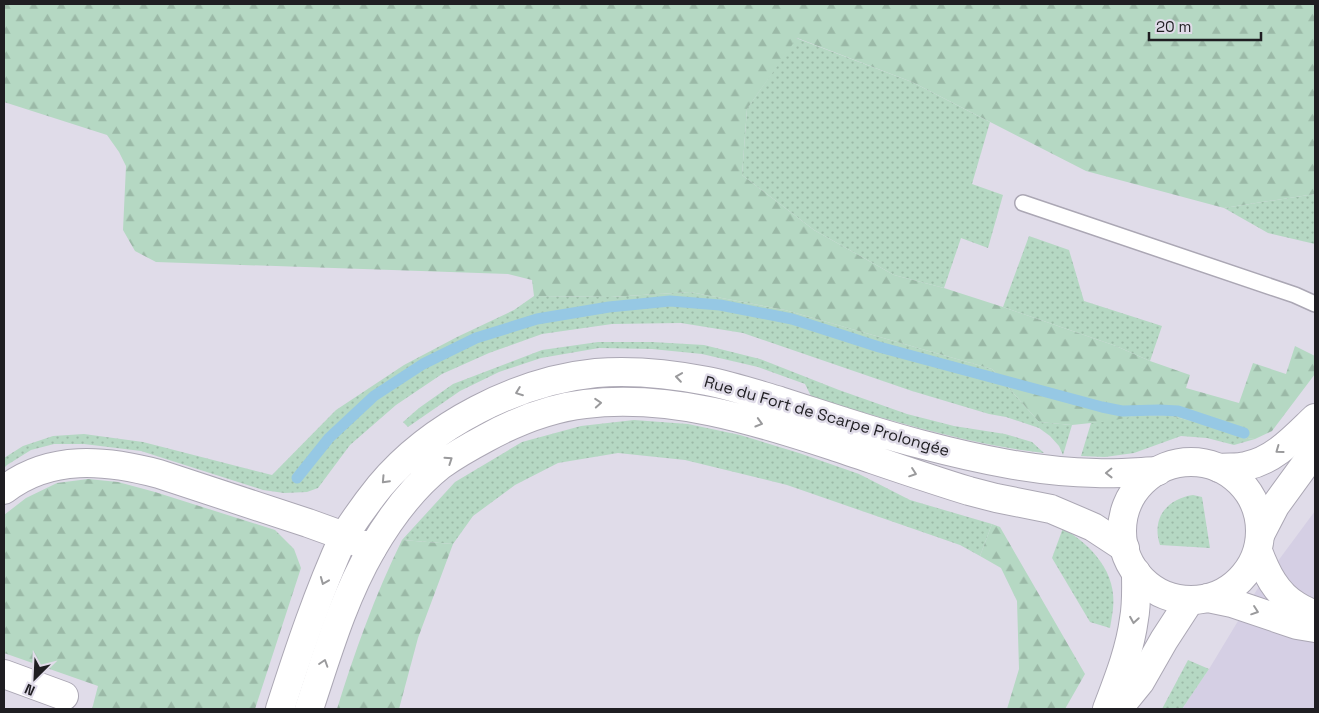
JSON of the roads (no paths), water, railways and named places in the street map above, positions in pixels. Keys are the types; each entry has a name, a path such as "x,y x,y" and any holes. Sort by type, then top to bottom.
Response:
{"main road":[{"name":"Rue du Fort de Scarpe Prolongée","path":"280,709 310,617 344,536 381,484 426,443 455,422 534,386 562,379 596,374 628,372 664,375 708,381 764,396 919,444 996,462 1062,471 1096,473 1158,471"},
{"name":"Rue du Fort de Scarpe Prolongée","path":"309,709 332,638 355,581 386,525 419,485 441,465 500,430 526,418 556,409 584,404 640,402 672,404 742,418 969,491 1051,509 1093,527 1130,560"},
{"path":"1219,468 1245,466 1272,456 1298,436 1315,418"},
{"path":"1118,709 1140,682 1164,640 1199,599 1225,592 1246,575 1251,567 1259,542 1275,506 1315,451"},
{"path":"1107,709 1128,646 1137,593 1130,560 1123,539 1123,521 1132,496 1144,482 1158,471 1175,465 1193,462 1202,463 1227,472 1241,483 1252,498 1258,515 1259,542 1269,578 1296,606 1315,615"},
{"path":"4,490 32,473 50,468 71,463 106,463 159,474 308,522 372,549"},
{"path":"1130,560 1148,585 1164,594 1181,599 1199,599 1232,604 1297,625 1315,628"},
{"path":"4,674 64,696"}],"lane":[{"path":"1023,203 1295,295 1315,304"}],"waterway":[{"path":"297,478 329,438 374,396 423,364 476,338 537,319 609,307 670,301 720,305 792,319 879,347 1102,407 1122,411 1178,411 1244,433"}]}
